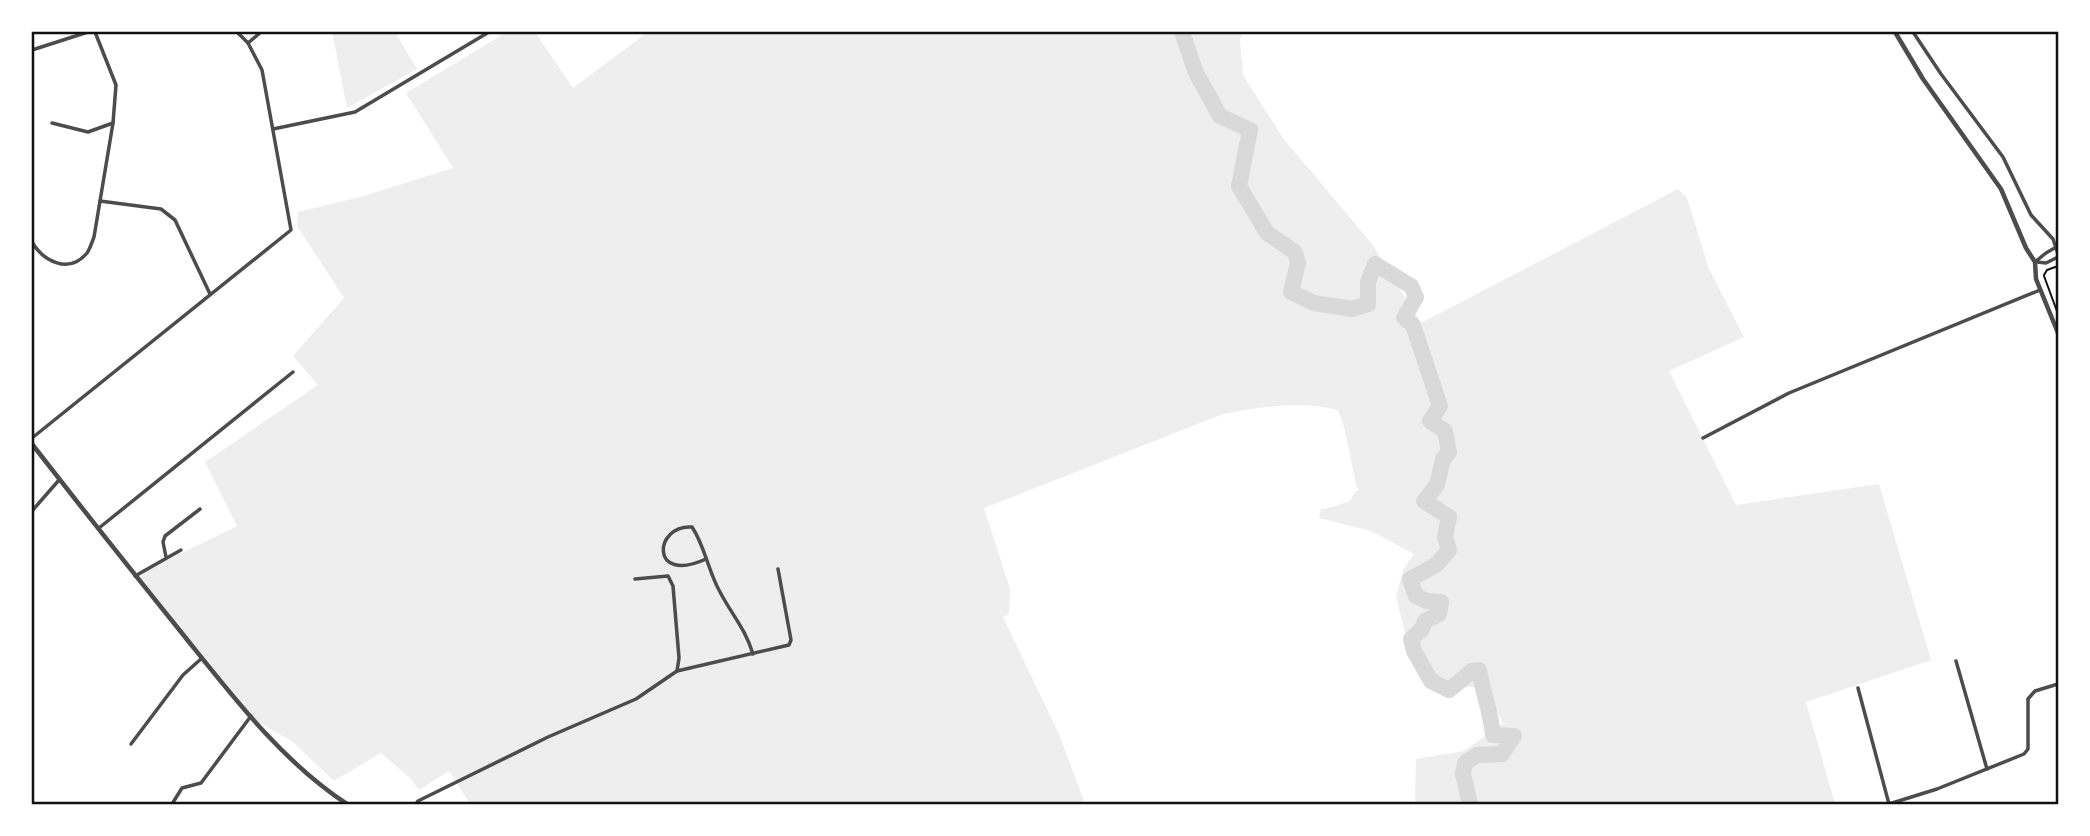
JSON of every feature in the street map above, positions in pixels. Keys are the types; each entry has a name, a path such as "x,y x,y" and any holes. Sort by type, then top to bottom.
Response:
{"street":[{"path":"32,50 88,32"},
{"path":"32,242 38,253 52,263 70,263 87,254 94,237 113,123 116,85 96,32"},
{"path":"32,438 291,230 262,70 248,43 237,32"},
{"path":"248,43 261,32"},
{"path":"273,129 362,109 489,32"},
{"path":"1895,32 1923,79 2001,189 2026,248 2035,262 2040,289 2059,332"},
{"path":"1913,32 2003,157 2031,215 2053,239 2059,256 2046,263 2035,262"},
{"path":"52,123 88,132 113,123"},
{"path":"100,201 161,209 169,214 175,220 210,294"},
{"path":"2035,262 2057,247"},
{"path":"1703,438 1789,393 2040,289"},
{"path":"99,528 293,372"},
{"path":"32,444 135,576 251,716 301,767 347,804"},
{"path":"32,512 59,480"},
{"path":"166,557 164,536 200,509"},
{"path":"706,559 692,565 676,567 670,564 665,555 664,543 669,534 681,526 692,527 699,537 720,592 747,634 753,654"},
{"path":"135,576 181,550"},
{"path":"416,804 536,743 636,699 677,670 789,645 791,640 778,569"},
{"path":"635,579 668,576 673,586 679,659 677,670"},
{"path":"131,744 183,674 202,658"},
{"path":"1956,661 1987,769"},
{"path":"1858,688 1889,804 1937,789 2024,754 2028,749 2028,699 2035,691 2059,684"},
{"path":"172,804 182,789 201,783 251,716"}],"path":[{"path":"2059,266 2047,270 2044,276 2059,314"}],"shaded area":[{"path":"332,32 395,32 417,69 347,108"},
{"path":"507,32 535,32 573,88 648,32 1242,32 1240,40 1243,75 1283,138 1372,244 1421,323 1678,189 1687,198 1709,269 1744,337 1669,371 1736,505 1879,484 1931,660 1806,702 1835,804 1415,804 1416,759 1464,751 1503,724 1486,687 1451,687 1426,673 1409,649 1396,597 1403,570 1414,554 1371,531 1319,518 1321,509 1350,501 1360,489 1357,489 1338,410 1309,405 1280,406 1223,414 984,508 1010,589 1009,614 1003,617 1059,734 1084,801 1074,804 470,804 449,771 419,790 410,778 381,753 334,781 292,741 257,722 135,576 237,526 205,462 318,385 293,356 344,298 297,226 298,212 364,196 453,168 406,93"}],"waterway":[{"path":"1182,32 1196,73 1220,116 1250,130 1239,186 1267,233 1295,252 1298,263 1291,292 1314,303 1352,309 1368,304 1368,282 1375,264 1411,286 1416,297 1404,318 1413,325 1440,406 1430,421 1445,431 1449,452 1443,459 1437,485 1424,501 1449,517 1445,537 1449,550 1436,565 1410,579 1416,596 1427,601 1441,602 1439,614 1425,621 1422,629 1411,639 1414,651 1431,681 1449,690 1472,671 1479,670 1493,735 1514,736 1502,754 1477,755 1465,763 1463,774 1470,804"}]}
